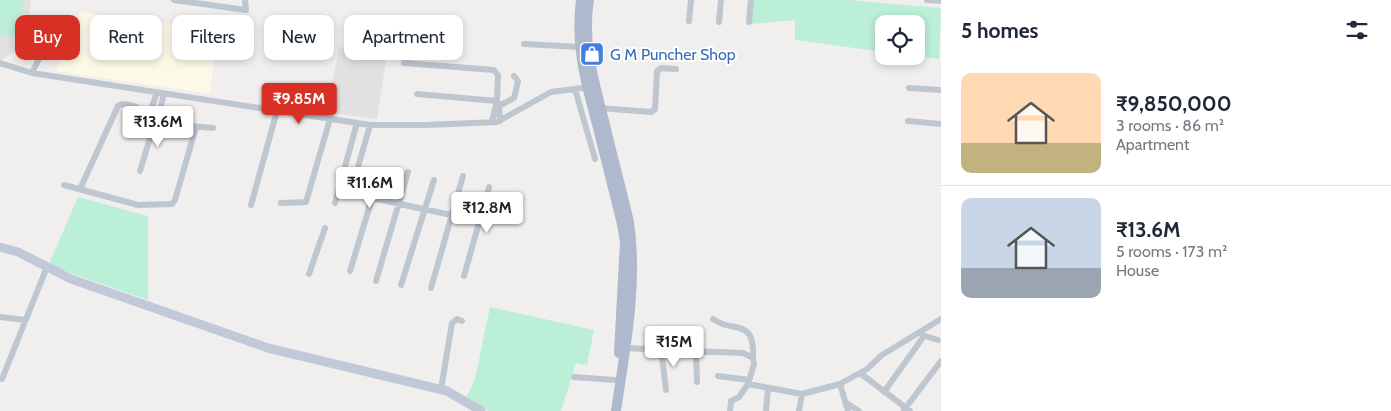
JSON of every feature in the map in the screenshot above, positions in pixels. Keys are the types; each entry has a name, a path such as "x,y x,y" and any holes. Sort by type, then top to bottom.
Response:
{"main road":[{"path":"581,0 578,30 580,47 591,87 625,242 622,348 615,380 616,411"},
{"path":"590,0 586,31 591,87 600,108 623,195 632,244 632,266 616,397 611,411"}],"street":[{"path":"174,0 246,10 245,0"},
{"path":"689,21 691,0"},
{"path":"720,22 721,0"},
{"path":"749,22 751,0"},
{"path":"928,0 941,1"},
{"path":"524,44 580,47"},
{"path":"32,73 38,60"},
{"path":"0,63 32,73 370,125 426,126 492,122 500,120 550,92 591,87"},
{"path":"404,63 494,70 498,73 499,77 498,103 500,120"},
{"path":"600,108 651,112 655,109 657,71 660,68 676,69"},
{"path":"417,94 498,103 514,98 518,81 514,76"},
{"path":"909,88 941,90"},
{"path":"575,89 595,159"},
{"path":"156,118 152,107 157,92"},
{"path":"140,171 164,93"},
{"path":"492,122 498,103"},
{"path":"80,189 120,104 127,104 168,124 213,128"},
{"path":"251,205 277,111"},
{"path":"281,203 306,202 330,119"},
{"path":"908,121 941,124"},
{"path":"335,203 357,123"},
{"path":"370,125 351,192 479,221"},
{"path":"64,185 138,205 172,204 175,200 196,127"},
{"path":"350,271 380,172"},
{"path":"376,281 408,172"},
{"path":"431,288 463,176"},
{"path":"401,285 434,180"},
{"path":"464,276 489,187"},
{"path":"309,274 325,228"},
{"path":"0,247 18,252 71,279 268,348 441,389 481,411"},
{"path":"2,379 47,267"},
{"path":"0,317 26,320"},
{"path":"441,389 452,324 457,319 462,321"},
{"path":"713,319 716,322 746,331 754,347 754,364 748,382 739,397 730,401 730,411"},
{"path":"884,392 922,335 935,321 941,319"},
{"path":"718,376 802,394 840,384 867,369 882,355 922,335 938,340"},
{"path":"622,348 743,353 753,358"},
{"path":"661,349 666,390"},
{"path":"696,351 697,382"},
{"path":"860,373 906,410 941,361"},
{"path":"574,377 615,380"},
{"path":"840,384 848,411"},
{"path":"766,411 768,388"},
{"path":"799,411 802,394"},
{"path":"845,402 859,411"}],"shaded area":[{"path":"0,0 31,0 30,15 15,15 15,50 0,61"},
{"path":"80,12 103,15 90,15 90,60 162,60 162,23 172,24 172,60 214,60 210,94 56,71 60,60 80,60"},
{"path":"339,47 344,48 344,60 386,60 377,119 327,112"}],"green space":[{"path":"0,0 23,0 23,15 15,15 15,37 0,36"},
{"path":"753,0 849,0 941,8 939,59 925,58 925,15 875,15 875,51 795,40 795,20 751,24"},
{"path":"78,197 148,216 148,300 49,264"},
{"path":"490,307 594,330 587,365 576,363 561,411 489,411 466,398 475,379"}],"place":[{"name":"G M Puncher Shop","path":"592,54"}]}
